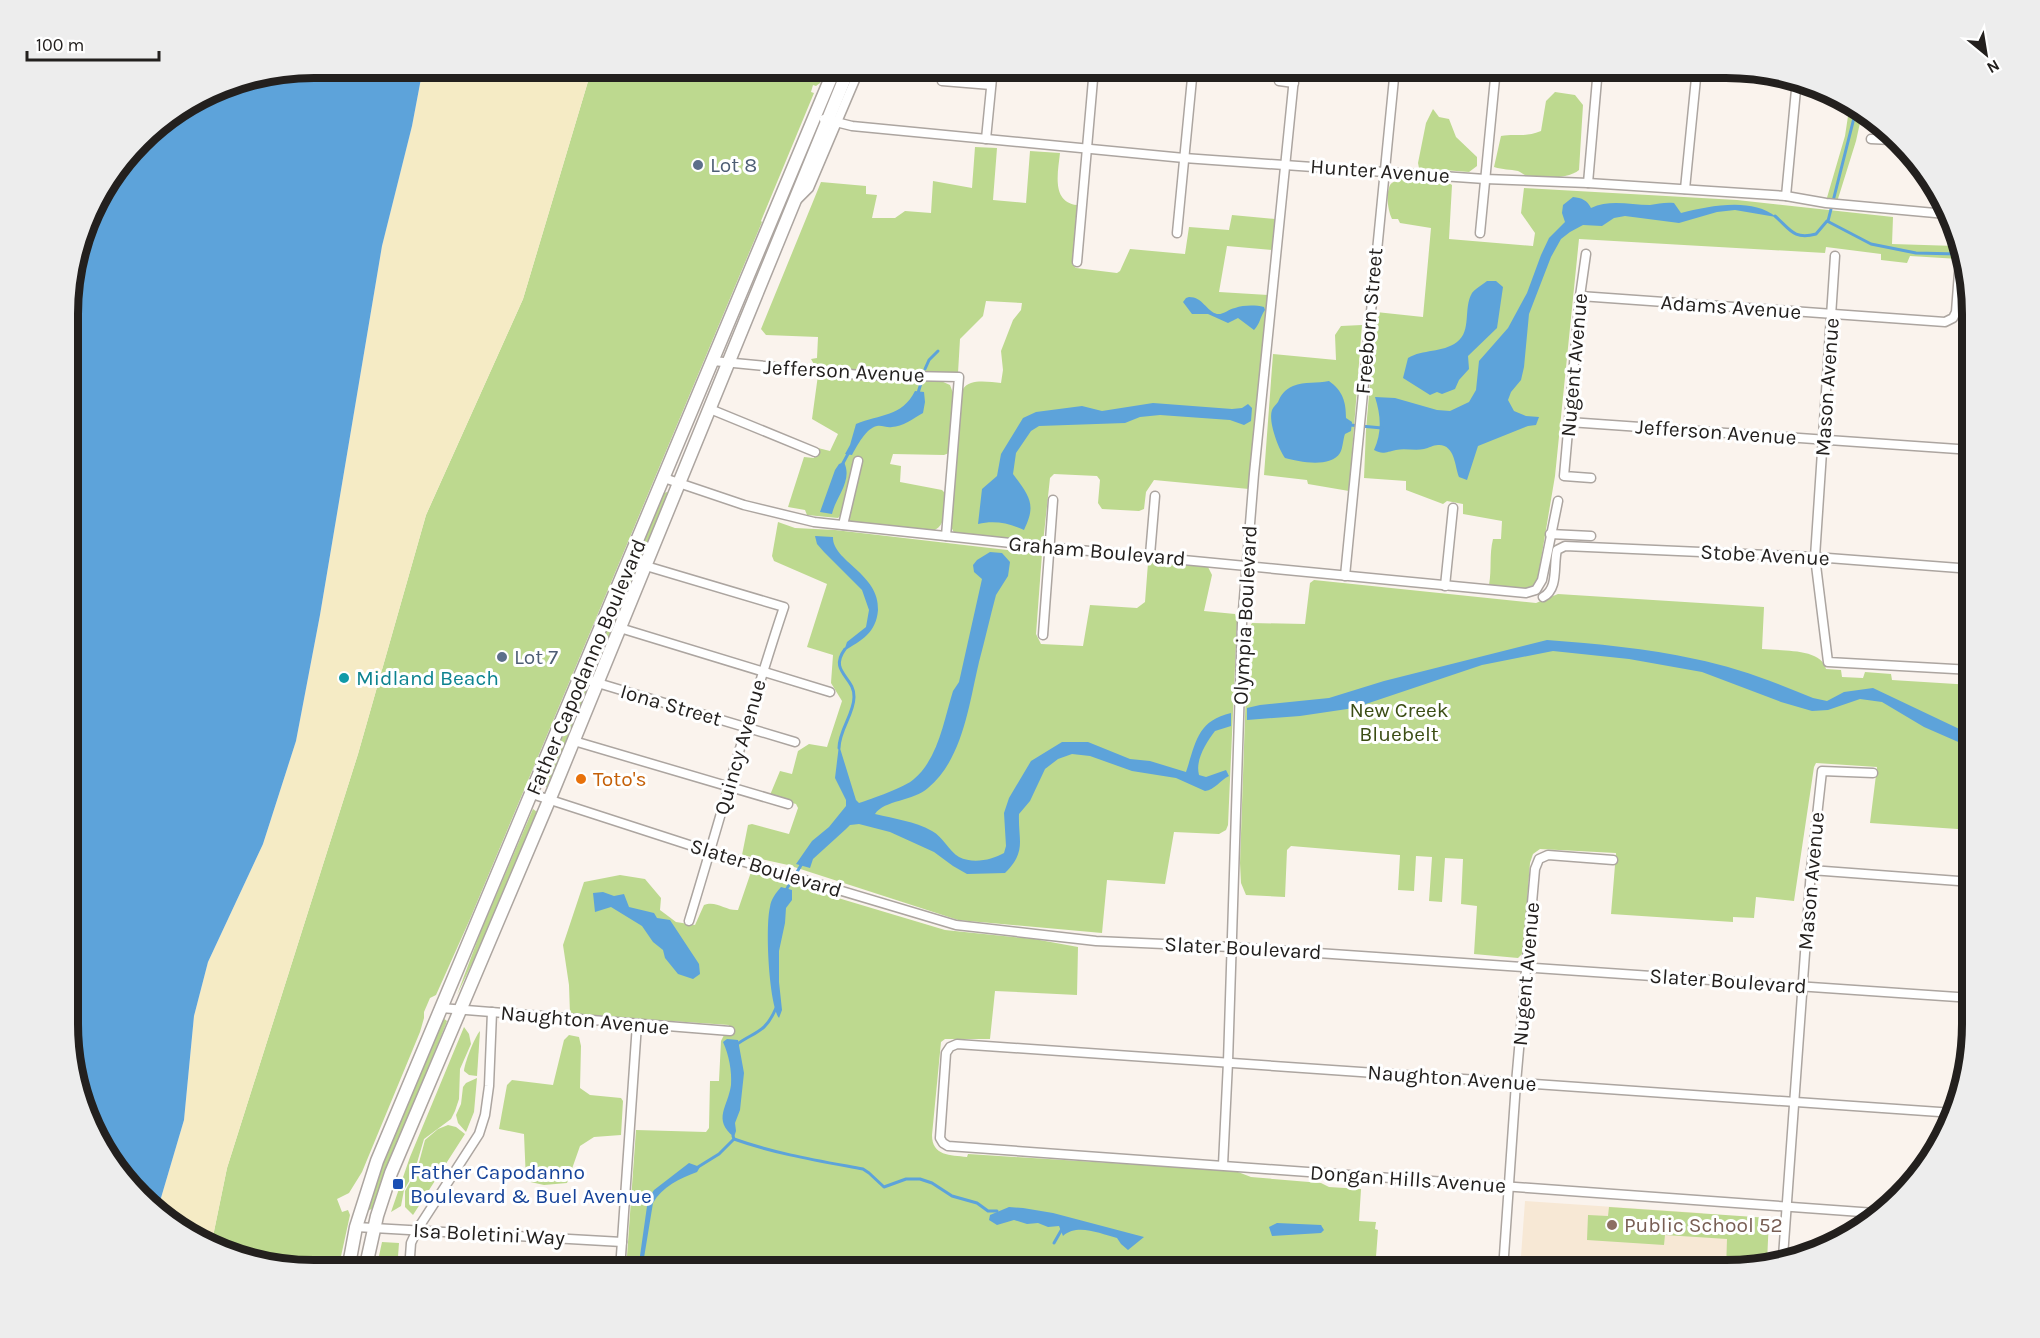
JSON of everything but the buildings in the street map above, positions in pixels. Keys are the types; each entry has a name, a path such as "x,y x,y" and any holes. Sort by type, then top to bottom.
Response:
{"main road":[{"name":"Father Capodanno Boulevard","path":"350,1260 356,1227 377,1161 832,78"},
{"name":"Father Capodanno Boulevard","path":"366,1260 391,1173 574,741 795,201 832,122 846,78"}],"street":[{"name":"Father Capodanno Boulevard","path":"832,122 855,78"},
{"path":"986,139 992,78"},
{"path":"1077,262 1093,78"},
{"path":"1177,233 1192,78"},
{"name":"Olympia Boulevard","path":"1223,1165 1242,624 1294,78"},
{"name":"Freeborn Street","path":"1345,576 1394,78"},
{"path":"1480,233 1495,78"},
{"path":"1588,183 1597,78"},
{"path":"1685,189 1696,78"},
{"path":"942,81 991,85"},
{"path":"1279,81 1294,83"},
{"path":"1786,196 1796,89"},
{"name":"Hunter Avenue","path":"815,116 832,122 1184,158 1485,179 1588,183 1786,196 1826,203 1939,213"},
{"path":"1871,139 1884,140"},
{"name":"Nugent Avenue","path":"1586,255 1580,296 1564,477 1592,478"},
{"name":"Mason Avenue","path":"1835,256 1815,557 1827,662 1962,669"},
{"name":"Adams Avenue","path":"1580,296 1945,321 1953,318 1956,312 1959,277"},
{"path":"719,347 730,362"},
{"name":"Jefferson Avenue","path":"713,361 860,375 959,376 946,536"},
{"path":"710,409 815,452"},
{"name":"Jefferson Avenue","path":"1569,422 1962,449"},
{"path":"843,525 858,461"},
{"name":"Graham Boulevard","path":"664,478 744,505 814,522 1048,547 1526,592 1536,590 1542,580 1550,534"},
{"path":"1150,555 1155,496"},
{"path":"1042,635 1053,501"},
{"path":"1558,501 1550,534 1591,536"},
{"path":"1445,586 1453,508"},
{"name":"Stobe Avenue","path":"1543,597 1553,587 1556,554 1559,548 1565,546 1815,557 1962,567"},
{"name":"Quincy Avenue","path":"646,566 783,607 762,670 711,852 689,921"},
{"path":"620,628 830,692"},
{"name":"Iona Street","path":"581,678 795,742"},
{"path":"574,741 788,804"},
{"name":"Mason Avenue","path":"1783,1253 1811,870 1822,771 1873,773"},
{"name":"Slater Boulevard","path":"532,794 711,852 956,925 1096,941 1232,946 1962,997"},
{"name":"Nugent Avenue","path":"1504,1260 1516,1083 1535,869 1539,859 1548,855 1613,860"},
{"path":"1811,870 1962,881"},
{"name":"Naughton Avenue","path":"441,1008 730,1031"},
{"path":"410,1260 411,1243 417,1230 479,1134 485,1115 489,1086 492,1012"},
{"path":"621,1260 637,1024"},
{"name":"Naughton Avenue","path":"943,1143 940,1138 946,1053 950,1047 957,1044 1945,1112"},
{"name":"Dongan Hills Avenue","path":"943,1143 948,1146 1867,1213"},
{"name":"Isa Boletini Way","path":"356,1227 622,1242"}],"shaded area":[{"name":"Public School 52","path":"1525,1201 1702,1213 1728,1239 1727,1260 1521,1260"}],"green space":[{"name":"Midland Beach","path":"589,78 822,78 820,83 813,85 811,92 814,93 762,222 470,919 436,995 430,998 424,1012 420,1032 362,1172 349,1193 337,1199 342,1212 348,1210 350,1215 340,1260 284,1258 253,1252 213,1237 227,1168 358,754 426,515 523,299"},
{"path":"1555,92 1575,95 1583,105 1579,170 1562,177 1540,178 1494,167 1501,136 1541,131 1546,101"},
{"path":"1433,109 1439,117 1449,119 1456,137 1477,157 1477,166 1469,172 1419,168 1426,123"},
{"path":"1849,113 1861,120 1856,141 1837,202 1826,201 1845,136"},
{"path":"975,147 997,148 993,200 1026,203 1030,151 1060,153 1058,185 1060,192 1069,203 1077,205 1072,264 1076,268 1117,273 1130,249 1185,254 1189,227 1229,230 1232,215 1275,219 1273,250 1227,246 1219,292 1268,295 1249,489 1154,480 1146,492 1144,509 1139,511 1102,509 1098,503 1100,480 1097,476 1054,474 1050,478 1043,543 954,533 949,522 963,389 975,382 1001,383 1003,370 1001,351 1013,320 1021,310 1022,303 986,301 983,316 960,339 958,373 819,368 811,359 817,358 818,337 766,335 761,329 821,182 866,186 866,194 877,195 872,218 895,218 905,211 931,213 933,181 972,188"},
{"path":"1401,179 1447,182 1452,185 1449,239 1533,246 1535,233 1521,213 1524,188 1737,200 1893,217 1892,244 1952,246 1955,259 1910,256 1907,263 1881,260 1881,254 1826,247 1825,253 1579,239 1555,476 1537,583 1525,590 1489,585 1493,539 1501,539 1502,521 1463,514 1463,504 1447,501 1443,504 1406,490 1406,481 1364,478 1376,312 1423,317 1431,228 1400,223 1398,219 1392,219 1389,212 1388,191 1392,183"},
{"path":"1362,325 1349,491 1308,484 1307,480 1264,475 1273,354 1336,360 1335,335 1341,326"},
{"path":"818,375 941,381 950,385 955,398 949,453 944,455 893,454 890,464 901,466 900,482 942,490 945,493 943,520 937,529 932,531 850,522 847,515 861,465 844,512 838,518 807,515 805,510 788,507 804,457 814,458 818,448 830,451 838,434 812,419"},
{"path":"667,492 669,495 596,668 592,670 591,667 664,493"},
{"path":"778,522 795,528 835,530 1042,554 1036,634 1041,644 1083,646 1090,605 1137,608 1145,602 1148,563 1155,560 1208,567 1212,575 1204,611 1235,614 1237,621 1226,830 1219,834 1174,832 1165,884 1107,880 1102,933 958,920 788,865 742,855 748,825 752,824 789,834 798,808 796,804 773,798 770,795 780,771 792,774 798,751 809,744 827,747 842,701 831,683 833,655 807,647 827,584 774,561 772,556"},
{"name":"New Creek Bluebelt","path":"1314,580 1536,603 1558,594 1764,607 1762,649 1809,654 1823,662 1826,669 1841,670 1842,677 1863,678 1865,672 1891,674 1892,680 1962,684 1962,829 1870,823 1877,767 1816,763 1794,901 1756,897 1754,918 1733,917 1733,922 1611,914 1616,853 1540,849 1533,854 1530,863 1523,953 1518,958 1474,954 1477,906 1461,904 1463,859 1445,858 1442,902 1429,901 1432,857 1416,856 1414,891 1398,890 1400,855 1291,846 1287,850 1285,897 1246,895 1241,883 1240,863 1248,630 1252,623 1305,624 1310,583"},
{"path":"583,689 586,693 547,787 542,785"},
{"path":"533,809 537,812 496,913 457,995 482,928"},
{"path":"751,872 945,930 1034,939 1078,947 1077,995 995,991 990,1039 945,1039 941,1042 932,1135 935,1147 948,1155 967,1157 968,1154 1223,1170 1251,1177 1361,1189 1359,1221 1376,1222 1375,1229 1378,1230 1376,1260 627,1260 636,1130 706,1132 709,1128 710,1081 719,1081 721,1041 729,1025 570,1014 569,985 563,945 584,882 620,875 645,879 661,898 660,910 676,922 695,925 704,905 708,904 738,910"},
{"path":"443,1018 447,1021 446,1024 373,1208 368,1211 374,1182"},
{"path":"464,1027 469,1034 471,1044 460,1069 459,1099 455,1111 451,1119 424,1139 414,1173 404,1190 401,1206 391,1212 410,1157"},
{"path":"480,1031 477,1076 469,1075 464,1071 464,1067"},
{"path":"569,1035 579,1037 581,1046 580,1088 590,1095 621,1098 623,1101 621,1135 594,1137 580,1146 567,1183 544,1185 526,1181 524,1134 499,1129 507,1085 512,1080 553,1085 564,1040"},
{"path":"477,1078 474,1112 466,1132 458,1123 456,1115 461,1104 463,1087"},
{"path":"448,1125 456,1127 465,1134 413,1215 405,1207 405,1191 417,1170 425,1140 438,1129"},
{"path":"1609,1207 1769,1218 1767,1256 1726,1260 1727,1239 1665,1235 1664,1245 1587,1240 1588,1215 1608,1216"},
{"path":"382,1242 399,1243 398,1260 378,1260"}],"sand":[{"name":"Midland Beach","path":"421,78 589,78 523,299 426,515 358,754 227,1168 213,1237 183,1220 160,1202 184,1120 194,1016 208,962 263,844 296,741 320,615 382,246 412,126"}],"water":[{"path":"421,78 412,126 382,246 320,615 296,741 263,844 208,962 194,1016 184,1120 160,1202 127,1168 102,1128 86,1085 80,1054 78,1024 78,314 80,284 86,253 102,210 127,170 147,147 170,127 210,102 253,86 284,80"},
{"path":"1573,197 1584,200 1591,208 1613,203 1650,205 1674,203 1681,213 1717,206 1743,205 1766,211 1776,217 1735,210 1717,212 1679,223 1625,216 1614,218 1602,226 1583,225 1570,232 1561,239 1551,257 1529,314 1521,380 1511,392 1508,400 1514,411 1526,416 1539,417 1536,425 1478,446 1467,480 1459,477 1451,452 1444,446 1436,445 1421,450 1399,449 1385,453 1374,450 1380,424 1375,397 1395,398 1437,410 1450,411 1469,402 1476,390 1479,361 1508,328 1527,293 1549,238 1565,222 1562,213 1563,205"},
{"path":"1487,281 1496,281 1503,287 1497,328 1468,356 1469,369 1459,380 1455,389 1442,394 1437,392 1430,395 1403,378 1408,358 1445,348 1462,337 1466,326 1469,299 1477,288"},
{"path":"1189,297 1198,299 1217,314 1246,306 1264,307 1265,310 1254,330 1238,318 1228,323 1208,314 1192,314 1183,302"},
{"path":"1329,381 1341,393 1346,418 1352,422 1351,431 1345,434 1340,453 1330,461 1322,462 1285,458 1279,448 1273,427 1272,409 1283,393 1293,386"},
{"path":"915,391 924,392 923,413 900,426 873,427 862,438 852,455 845,454 856,424 890,414 904,406"},
{"path":"1153,403 1232,409 1242,408 1248,404 1252,408 1251,421 1244,425 1230,420 1160,415 1140,417 1125,423 1039,426 1031,431 1016,453 1013,474 1027,495 1030,507 1024,530 1001,523 978,524 982,489 997,476 1001,454 1023,418 1036,412 1082,406 1102,411"},
{"path":"844,462 845,482 832,514 820,512 835,470 839,464"},
{"path":"815,536 833,537 840,553 864,577 877,598 877,618 871,630 844,651 847,642 866,627 869,610 862,590 817,544"},
{"path":"990,552 1002,553 1010,562 1008,576 996,595 968,713 957,746 940,776 928,788 915,796 885,806 875,814 932,831 952,851 964,859 976,861 994,858 1004,853 1006,846 1004,813 1009,798 1031,761 1062,742 1088,742 1130,759 1150,761 1186,772 1196,742 1204,727 1211,721 1231,713 1231,726 1215,731 1202,752 1198,769 1199,775 1206,777 1226,770 1229,776 1212,789 1205,791 1176,778 1132,771 1090,756 1072,754 1058,759 1045,769 1030,801 1019,814 1019,852 1005,873 967,874 934,852 890,832 859,824 850,825 813,859 810,868 796,864 812,841 829,827 846,806 846,800 835,778 839,745 856,800 859,803 904,786 922,771 929,761 935,750 953,691 959,682 982,579 974,572 973,565"},
{"path":"1547,640 1640,649 1710,662 1827,701 1844,692 1873,688 1962,730 1962,744 1924,727 1882,702 1860,699 1828,710 1812,711 1781,702 1702,672 1629,659 1553,651 1482,665 1354,708 1300,716 1247,720 1247,708 1329,698 1384,681"},
{"path":"781,887 792,890 792,900 786,908 779,951 782,1010 779,1018 770,982 768,931 771,904"},
{"path":"603,892 614,896 624,894 629,907 654,913 657,918 670,920 699,964 700,974 693,979 678,974 665,958 663,950 653,942 642,926 611,907 595,912 593,893"},
{"path":"727,1039 738,1040 744,1073 734,1137 727,1130 723,1118 731,1085 730,1063 723,1042"},
{"path":"689,1163 700,1167 697,1172 684,1177 661,1192 653,1203 644,1260 639,1260 648,1199 654,1190"},
{"path":"1009,1207 1053,1213 1144,1237 1128,1250 1117,1238 1089,1231 1075,1230 1063,1236 1059,1226 1048,1227 1038,1223 1027,1224 1014,1220 997,1225 989,1220 990,1215"},
{"path":"1277,1223 1321,1225 1324,1230 1321,1233 1272,1236 1269,1227"}],"waterway":[{"path":"1828,221 1854,116"},
{"path":"1775,216 1792,232 1802,236 1816,234 1827,221 1871,244 1916,253 1954,254"},
{"path":"925,369 929,360 938,351"},
{"path":"918,393 921,383"},
{"path":"1350,425 1382,428"},
{"path":"842,465 849,452"},
{"path":"839,748 854,697 851,684 839,663 845,649"},
{"path":"786,890 803,862"},
{"path":"736,1045 764,1027 776,1008"},
{"path":"733,1136 734,1139 766,1149 863,1169 884,1187 906,1179 920,1179 932,1183 952,1196 977,1203 988,1211 997,1211"},
{"path":"698,1167 719,1154 734,1139"},
{"path":"1054,1243 1062,1229"}],"place":[{"name":"Lot 8","path":"698,165"},
{"name":"Lot 7","path":"502,657"},
{"name":"Midland Beach","path":"344,678"},
{"name":"Toto's","path":"581,779"},
{"name":"Father Capodanno Boulevard & Buel Avenue","path":"398,1184"},
{"name":"Public School 52","path":"1612,1225"}]}
